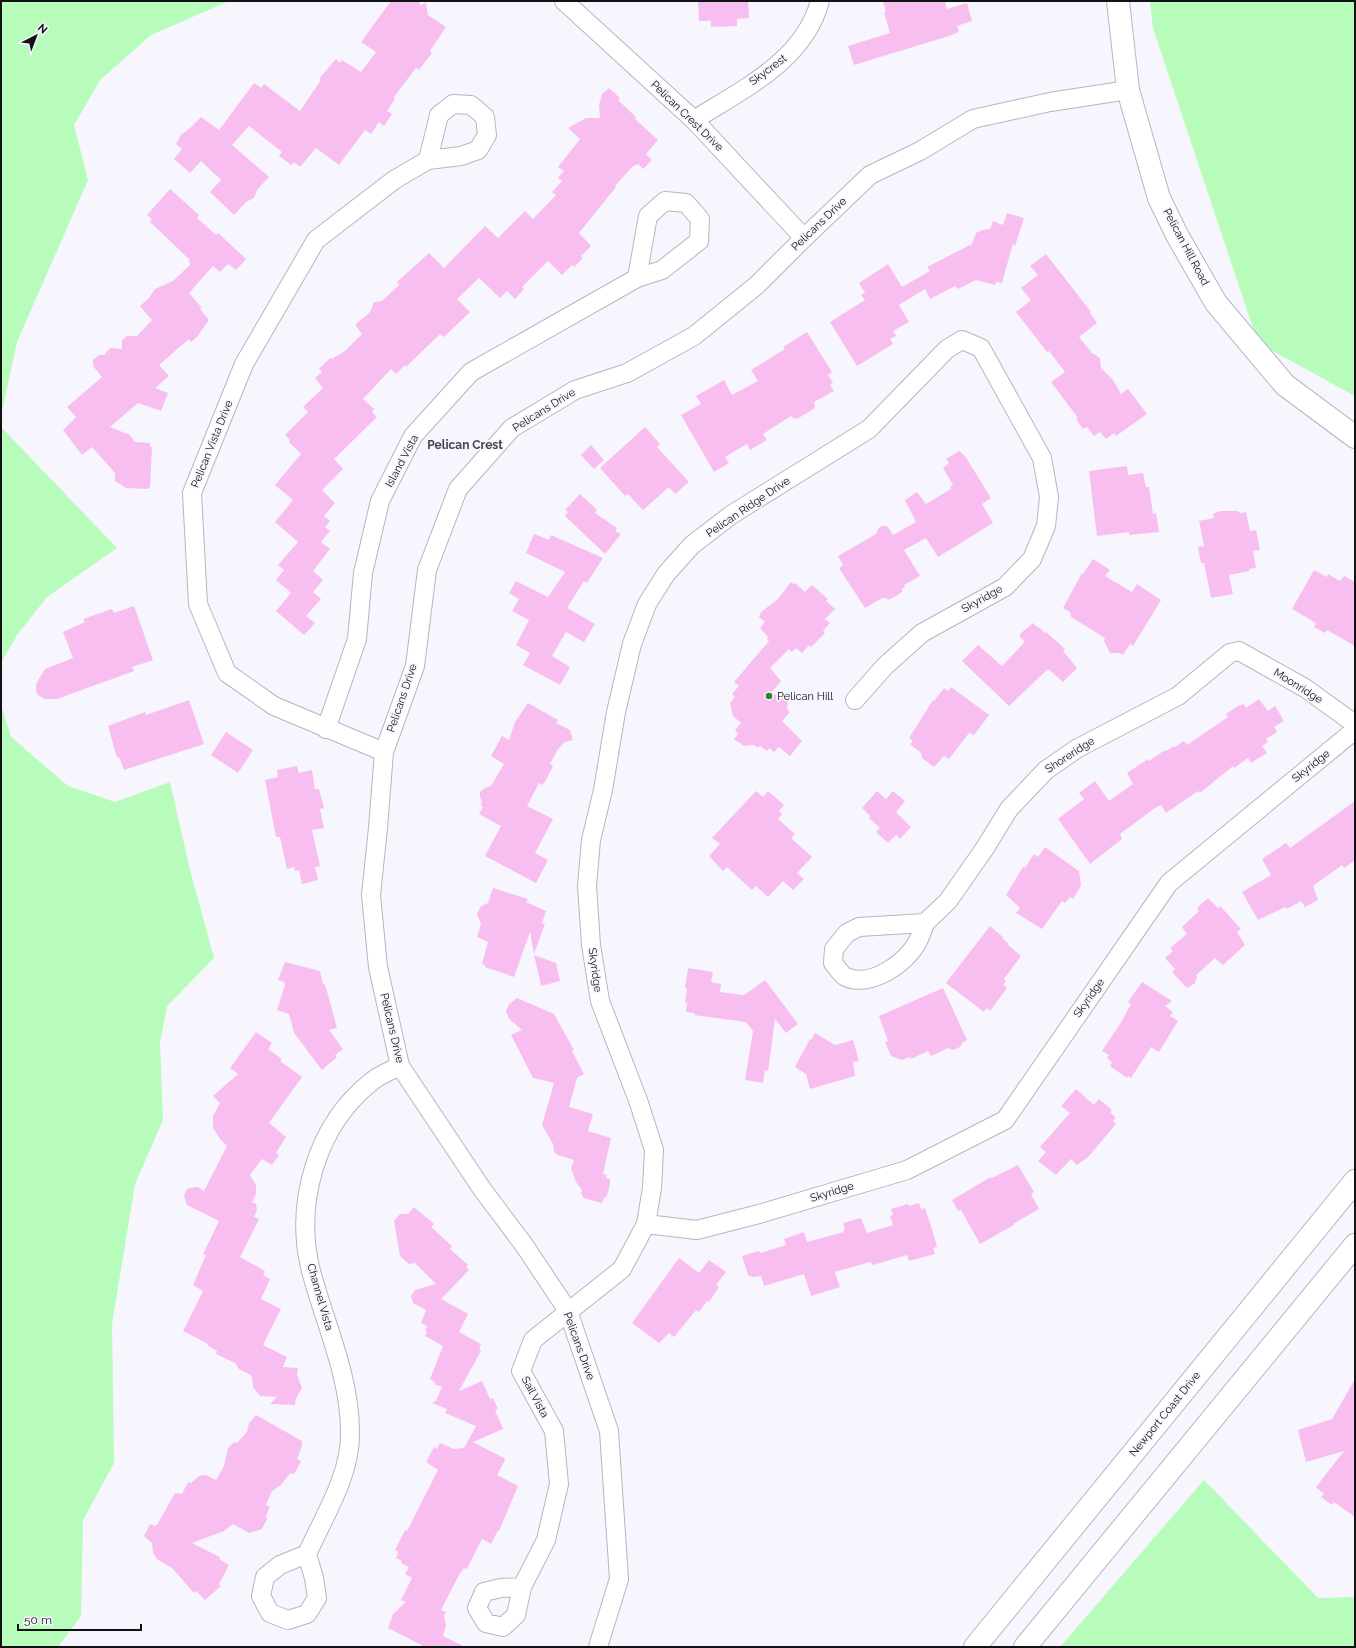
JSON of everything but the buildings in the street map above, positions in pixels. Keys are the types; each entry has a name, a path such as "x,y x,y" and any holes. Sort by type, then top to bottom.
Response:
{"main road":[{"name":"Pelican Hill Road","path":"1118,1 1128,90 1159,198 1177,235 1216,303 1285,385 1355,437"},
{"name":"Newport Coast Drive","path":"975,1647 1355,1181"},
{"path":"1024,1647 1355,1244"}],"street":[{"name":"Pelican Crest Drive","path":"564,1 694,120 804,238"},
{"name":"Skycrest","path":"694,120 768,73 798,46 817,14 820,1"},
{"name":"Pelicans Drive","path":"598,1647 618,1579 609,1431 568,1311 524,1245 482,1189 400,1066 378,966 371,895 384,752 415,666 427,570 458,489 512,428 575,390 627,373 694,336 757,285 870,175 920,151 973,119 1050,102 1128,90"},
{"name":"Pelican Vista Drive","path":"384,752 274,706 227,673 198,604 192,493 244,364 316,240 394,180 428,160"},
{"name":"Island Vista","path":"326,729 357,639 363,573 380,501 413,436 471,372 637,278"},
{"name":"Skyridge","path":"855,700 885,666 922,633 1005,587 1032,559 1046,526 1048,497 1042,458 1009,398 981,348 962,340 947,349"},
{"name":"Pelican Ridge Drive","path":"616,712 632,644 647,604 666,574 692,545 731,515 869,430 947,349"},
{"name":"Moonridge","path":"1239,651 1305,688 1355,724"},
{"name":"Shoreridge","path":"925,923 859,927 847,933 834,949 833,963 845,977 862,980 878,976 898,964 918,942 925,923 948,901 985,848 1009,809 1046,770 1078,748 1178,696 1230,653 1239,651"},
{"name":"Skyridge","path":"616,712 603,790 591,840 587,886 592,945 600,1000 639,1103 654,1150 652,1188 646,1224 697,1230 759,1214 907,1170 1005,1120 1169,883 1355,730"},
{"name":"Channel Vista","path":"307,1554 338,1489 346,1461 350,1434 349,1404 341,1370 311,1270 305,1235 307,1202 311,1175 322,1145 336,1120 349,1104 372,1081 400,1066"},
{"name":"Sail Vista","path":"522,1587 546,1540 559,1484 554,1432 522,1371 534,1340 568,1311 622,1269 646,1224"}],"green space":[{"path":"1,1 229,1 151,35 100,80 74,125 88,180 17,342 1,416"},
{"path":"1150,1 1355,1 1355,396 1258,343 1153,28"},
{"path":"1,427 117,548 47,597 17,635 1,663"},
{"path":"1,705 11,737 68,786 115,802 170,782 190,870 214,958 167,1006 160,1043 163,1120 135,1184 112,1324 114,1463 83,1520 81,1616 58,1647 1,1647"},
{"path":"1204,1480 1318,1598 1355,1597 1355,1647 1060,1647"}],"place":[{"name":"Pelican Hill","path":"769,696"}],"district":[{"name":"Pelican Crest","path":"465,445"}]}
